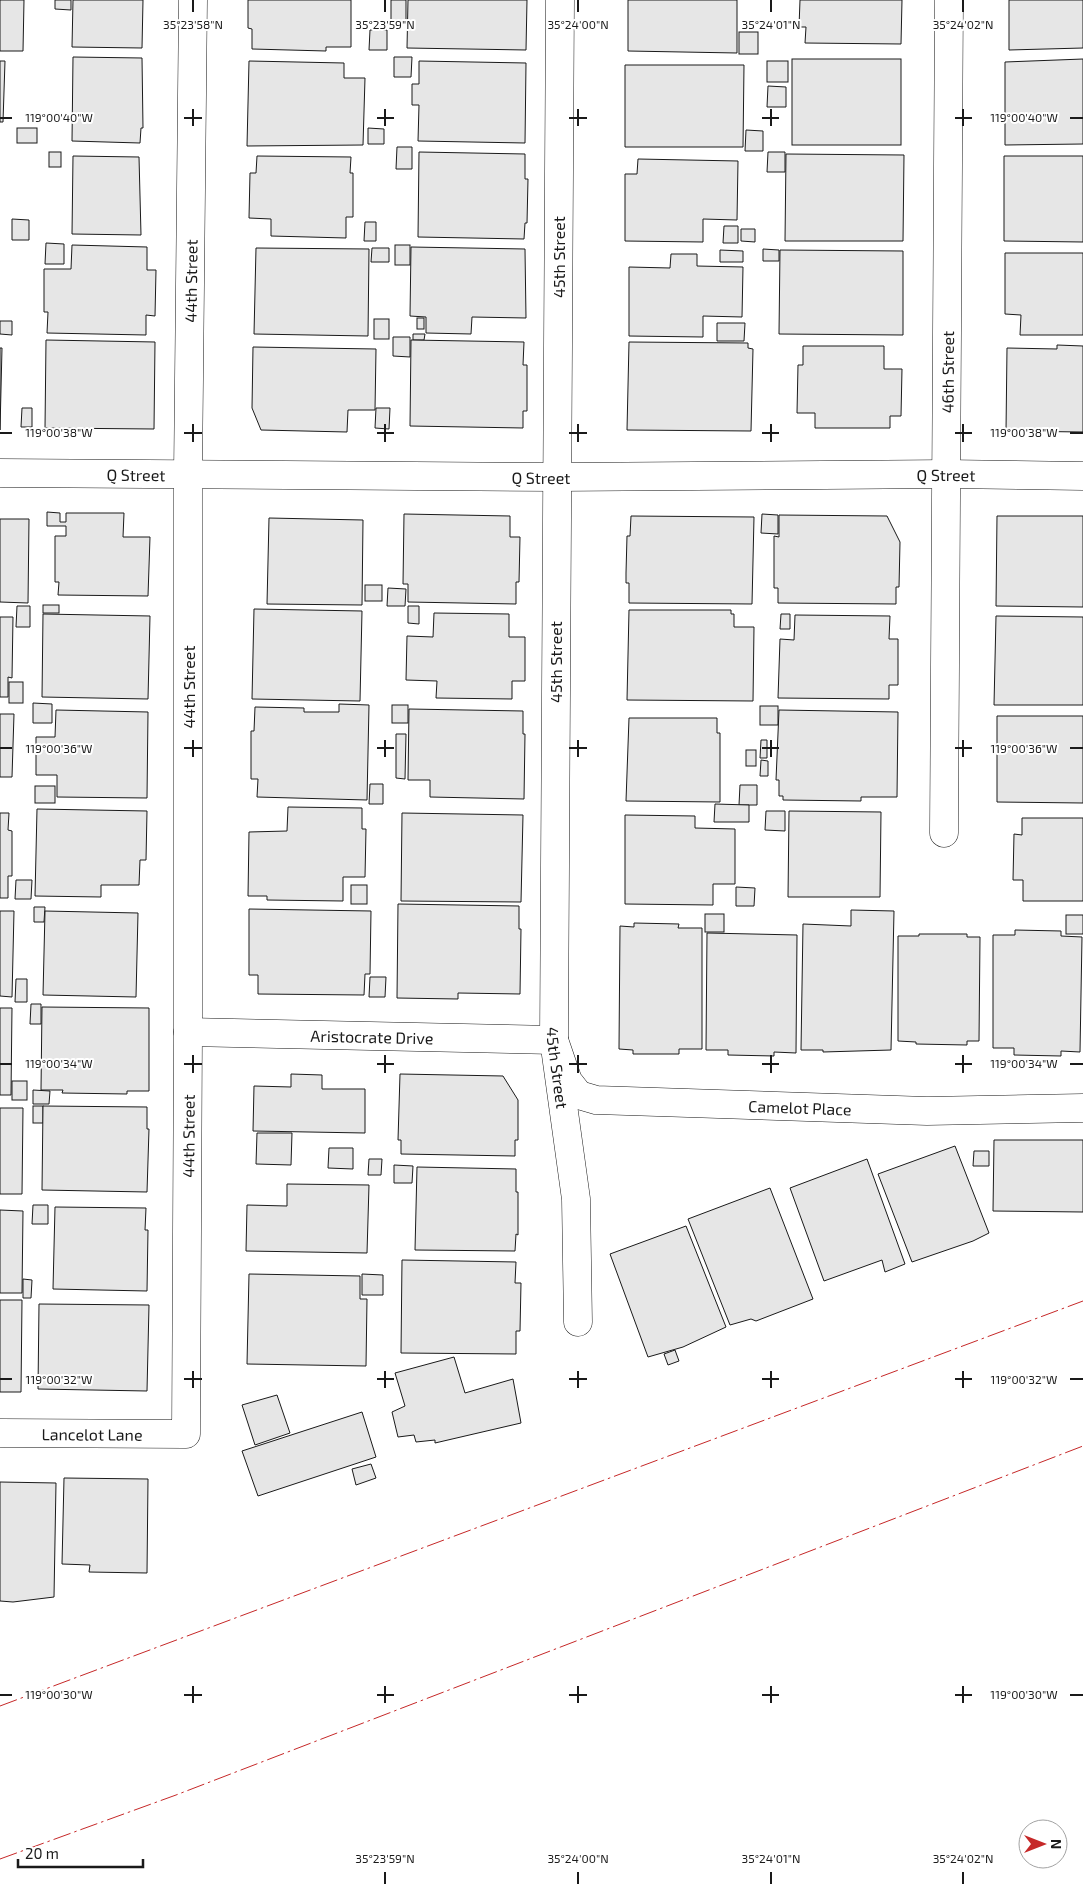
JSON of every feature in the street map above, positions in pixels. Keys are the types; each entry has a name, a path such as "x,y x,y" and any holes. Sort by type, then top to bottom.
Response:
{"street":[{"name":"44th Street","path":"186,1434 188,474 193,0"},
{"name":"45th Street","path":"560,0 554,1040 576,1199 578,1322"},
{"name":"46th Street","path":"944,833 949,0"},
{"name":"Q Street","path":"0,473 556,477 947,474 1083,476"},
{"name":"Aristocrate Drive","path":"188,1032 554,1040"},
{"name":"Camelot Place","path":"554,1040 568,1081 579,1095 596,1100 927,1111 1083,1108"},
{"name":"Lancelot Lane","path":"0,1433 186,1434"}],"building":[{"path":"0,0 24,0 23,51 0,51"},
{"path":"55,0 71,0 71,10 55,9"},
{"path":"73,0 143,0 142,48 72,47"},
{"path":"248,0 351,0 351,47 326,47 326,51 252,49 252,29 248,28"},
{"path":"391,0 406,0 406,21 391,21"},
{"path":"408,0 527,0 526,50 407,48"},
{"path":"628,0 737,0 737,53 628,51"},
{"path":"800,0 902,0 901,44 805,43 806,27 799,27"},
{"path":"1009,0 1083,0 1083,48 1009,50"},
{"path":"370,30 387,30 387,50 369,50"},
{"path":"739,32 758,32 758,54 739,54"},
{"path":"73,57 142,58 143,128 141,128 140,143 72,141"},
{"path":"394,57 412,57 411,77 394,77"},
{"path":"792,59 901,59 901,145 792,145"},
{"path":"1083,59 1083,144 1005,145 1005,62"},
{"path":"0,61 5,61 3,122 0,122"},
{"path":"249,61 344,63 344,78 365,78 363,145 247,146"},
{"path":"419,61 526,63 525,143 418,141 419,105 412,105 412,84 419,84"},
{"path":"767,61 788,61 788,82 767,82"},
{"path":"625,65 744,65 743,147 625,147"},
{"path":"768,86 786,87 786,107 767,107"},
{"path":"17,128 37,128 37,143 17,143"},
{"path":"368,128 384,129 384,144 368,144"},
{"path":"746,130 763,131 763,151 745,151"},
{"path":"397,147 412,147 412,169 396,169"},
{"path":"49,152 61,152 61,167 49,167"},
{"path":"419,152 525,154 525,179 528,179 527,223 525,223 524,239 418,237"},
{"path":"768,152 785,152 785,172 767,172"},
{"path":"786,154 904,155 903,241 785,241"},
{"path":"73,156 139,157 141,235 72,234"},
{"path":"257,156 351,157 350,173 353,173 353,217 346,217 346,238 271,236 271,219 249,218 250,173 256,173"},
{"path":"1004,156 1083,156 1083,242 1004,241"},
{"path":"638,159 738,161 737,220 703,219 703,242 625,241 625,174 637,174"},
{"path":"12,219 29,220 29,240 12,240"},
{"path":"365,222 376,222 376,241 364,241"},
{"path":"724,226 738,226 738,243 723,243"},
{"path":"741,229 755,229 755,242 741,241"},
{"path":"46,243 64,244 64,264 45,264"},
{"path":"72,245 147,247 147,270 156,270 155,316 146,315 146,335 47,333 48,312 44,312 44,269 71,269"},
{"path":"395,245 410,245 410,265 395,265"},
{"path":"411,247 525,249 526,318 472,317 471,334 426,333 426,317 410,316"},
{"path":"256,248 369,249 368,336 254,334"},
{"path":"372,248 389,248 389,262 371,262"},
{"path":"763,249 779,250 779,261 763,261"},
{"path":"720,250 743,251 743,262 720,262"},
{"path":"780,250 903,251 903,335 779,334"},
{"path":"1005,253 1083,253 1083,335 1020,335 1021,315 1005,314"},
{"path":"671,254 697,254 697,266 743,267 742,317 703,316 703,337 629,336 629,267 670,268"},
{"path":"417,318 424,318 424,329 417,329"},
{"path":"374,319 389,319 389,339 374,339"},
{"path":"0,321 12,321 12,335 0,334"},
{"path":"717,323 745,323 744,341 717,341"},
{"path":"413,334 425,334 424,340 413,340"},
{"path":"393,337 410,337 410,357 393,356"},
{"path":"46,340 155,342 154,429 45,428"},
{"path":"411,340 524,342 523,365 527,365 527,411 523,411 523,428 410,426"},
{"path":"629,342 748,343 748,348 753,349 751,431 627,430"},
{"path":"1057,345 1083,346 1083,432 1006,431 1007,348 1057,349"},
{"path":"803,346 884,346 884,369 902,369 901,416 890,416 890,428 815,428 815,413 797,413 798,365 803,365"},
{"path":"253,347 376,349 375,410 348,410 347,432 261,430 252,408"},
{"path":"0,348 2,348 0,430"},
{"path":"22,408 32,408 32,427 21,427"},
{"path":"376,408 390,408 389,429 375,428"},
{"path":"47,512 60,513 60,522 66,522 66,513 124,513 123,537 150,537 148,596 58,595 59,582 55,582 55,536 66,536 66,526 47,526"},
{"path":"404,514 510,516 510,537 520,537 519,582 516,582 516,604 408,602 408,584 403,584"},
{"path":"762,514 778,515 778,534 761,533"},
{"path":"779,515 887,516 900,542 899,587 896,587 896,604 778,603 778,588 774,588 774,536 779,537"},
{"path":"631,516 754,517 752,604 629,603 629,583 626,583 626,573 627,536 630,536"},
{"path":"997,516 1083,516 1083,607 996,606"},
{"path":"269,518 363,520 362,605 267,604"},
{"path":"0,519 29,519 28,603 0,602"},
{"path":"365,585 382,585 382,601 365,601"},
{"path":"388,588 406,589 405,606 387,606"},
{"path":"43,605 59,605 59,613 43,613"},
{"path":"17,606 30,606 30,627 16,627"},
{"path":"408,606 419,606 419,624 408,623"},
{"path":"254,609 362,611 360,701 252,699"},
{"path":"629,610 731,610 731,614 734,614 734,627 754,627 753,701 627,700"},
{"path":"434,613 509,614 509,637 525,637 525,681 512,681 512,699 436,698 437,681 406,680 407,636 433,637"},
{"path":"43,614 150,616 148,699 42,697"},
{"path":"781,614 790,614 790,629 780,629"},
{"path":"795,615 890,616 889,639 898,639 898,685 889,685 889,699 778,698 780,639 794,640"},
{"path":"996,616 1083,617 1083,705 994,705"},
{"path":"0,617 13,617 12,678 8,677 8,697 0,697"},
{"path":"9,682 23,682 23,703 9,703"},
{"path":"33,703 52,704 52,723 33,723"},
{"path":"339,704 369,705 367,800 257,797 258,779 251,779 251,731 254,731 255,707 304,708 304,712 339,712"},
{"path":"392,705 408,705 408,723 392,723"},
{"path":"760,706 778,706 778,725 760,725"},
{"path":"409,709 523,711 523,734 525,734 524,799 430,797 430,780 408,780"},
{"path":"56,710 148,712 147,798 57,797 57,775 36,775 36,737 55,737"},
{"path":"779,710 898,712 897,797 861,797 861,801 783,800 783,796 779,796 779,780 776,780"},
{"path":"0,714 14,714 12,777 0,777"},
{"path":"997,716 1083,716 1083,803 997,802"},
{"path":"629,718 717,718 717,733 720,733 720,802 626,801"},
{"path":"396,734 406,734 405,779 396,778"},
{"path":"761,740 767,740 767,758 760,758"},
{"path":"746,750 756,750 756,766 746,766"},
{"path":"761,760 768,761 768,776 760,776"},
{"path":"370,784 383,784 383,804 369,804"},
{"path":"740,785 757,785 757,805 739,805"},
{"path":"35,786 55,786 55,803 35,803"},
{"path":"715,804 749,805 749,822 714,822"},
{"path":"288,807 362,808 362,829 366,829 365,877 343,877 343,901 267,900 267,896 248,896 249,832 287,831"},
{"path":"37,809 147,811 146,860 140,860 139,885 101,885 101,897 35,896"},
{"path":"766,811 785,811 785,831 765,830"},
{"path":"789,811 881,812 880,897 788,897"},
{"path":"0,813 9,813 8,830 12,831 12,876 8,876 8,898 0,898"},
{"path":"402,813 523,815 521,902 401,901"},
{"path":"625,815 695,816 695,828 735,829 735,884 713,884 713,905 625,904"},
{"path":"1022,818 1083,818 1083,901 1023,901 1023,880 1013,880 1014,834 1022,835"},
{"path":"16,880 32,880 31,899 15,899"},
{"path":"351,885 367,885 367,904 351,904"},
{"path":"736,887 755,888 754,906 736,906"},
{"path":"398,904 519,906 519,929 521,929 520,994 458,993 458,999 397,998"},
{"path":"34,907 45,907 44,922 34,922"},
{"path":"249,909 371,911 370,974 365,974 364,995 258,994 258,975 249,975"},
{"path":"851,910 894,911 891,1050 823,1052 823,1050 801,1050 803,924 851,926"},
{"path":"0,911 14,911 12,997 0,996"},
{"path":"45,911 138,913 136,997 43,995"},
{"path":"705,914 724,914 724,932 705,932"},
{"path":"1066,915 1083,915 1083,934 1066,934"},
{"path":"634,923 679,924 678,928 702,928 702,1049 679,1049 679,1054 633,1054 633,1050 619,1049 620,926 634,927"},
{"path":"1015,930 1061,931 1061,936 1082,937 1080,1052 1061,1051 1061,1056 1014,1055 1014,1048 993,1048 993,935 1015,935"},
{"path":"707,933 797,935 796,1053 774,1052 774,1056 728,1055 728,1050 706,1050"},
{"path":"919,934 967,934 967,937 980,937 979,1041 967,1041 967,1045 916,1044 916,1042 898,1041 898,936 919,936"},
{"path":"370,977 386,977 385,997 369,997"},
{"path":"16,979 27,979 27,1002 15,1002"},
{"path":"31,1004 41,1004 41,1024 30,1024"},
{"path":"42,1007 149,1008 149,1091 127,1091 127,1094 62,1093 63,1090 41,1090"},
{"path":"0,1008 12,1008 11,1095 0,1095"},
{"path":"291,1074 322,1075 322,1089 365,1089 365,1133 253,1131 254,1086 291,1087"},
{"path":"400,1074 503,1076 518,1100 518,1140 515,1140 515,1156 401,1154 401,1140 398,1140"},
{"path":"12,1081 27,1081 27,1100 12,1100"},
{"path":"33,1090 50,1091 49,1104 33,1104"},
{"path":"33,1106 43,1106 43,1123 33,1123"},
{"path":"43,1106 147,1107 147,1129 149,1129 147,1192 42,1190"},
{"path":"0,1108 23,1108 22,1194 0,1194"},
{"path":"257,1133 292,1133 291,1165 256,1164"},
{"path":"994,1140 1083,1140 1083,1212 993,1211"},
{"path":"955,1146 989,1233 973,1241 912,1262 878,1174"},
{"path":"329,1148 353,1148 353,1169 328,1168"},
{"path":"974,1151 989,1151 989,1166 973,1166"},
{"path":"369,1159 382,1159 381,1175 368,1175"},
{"path":"867,1159 905,1264 885,1272 882,1260 824,1281 790,1188"},
{"path":"394,1165 413,1166 412,1183 394,1183"},
{"path":"417,1167 516,1169 518,1235 516,1234 515,1251 415,1250"},
{"path":"287,1184 369,1185 367,1253 246,1251 247,1205 287,1206"},
{"path":"770,1188 813,1299 756,1321 751,1319 730,1325 688,1219"},
{"path":"33,1205 48,1205 48,1224 32,1224"},
{"path":"55,1207 146,1208 145,1230 148,1230 147,1291 53,1289"},
{"path":"0,1210 23,1211 22,1293 0,1293"},
{"path":"686,1226 726,1327 683,1347 648,1357 610,1254"},
{"path":"402,1260 516,1262 515,1283 521,1283 520,1331 516,1331 516,1354 401,1353"},
{"path":"249,1274 360,1276 360,1299 367,1299 366,1366 247,1364"},
{"path":"362,1274 383,1275 383,1295 362,1295"},
{"path":"23,1279 32,1280 31,1298 23,1298"},
{"path":"0,1300 22,1300 21,1392 0,1392"},
{"path":"39,1304 149,1305 147,1391 38,1389"},
{"path":"675,1350 679,1361 668,1365 664,1354"},
{"path":"454,1357 465,1393 513,1379 521,1423 435,1443 435,1440 416,1442 414,1435 398,1437 392,1412 405,1406 395,1373"},
{"path":"277,1395 290,1433 255,1445 242,1405"},
{"path":"362,1412 376,1457 258,1496 242,1451"},
{"path":"371,1464 376,1478 356,1485 352,1469"},
{"path":"64,1478 148,1479 147,1573 89,1572 90,1565 62,1564"},
{"path":"0,1482 56,1483 54,1597 13,1602 0,1601"}],"power":[{"path":"0,1706 1083,1301"},
{"path":"0,1859 176,1795 1083,1446"}]}
